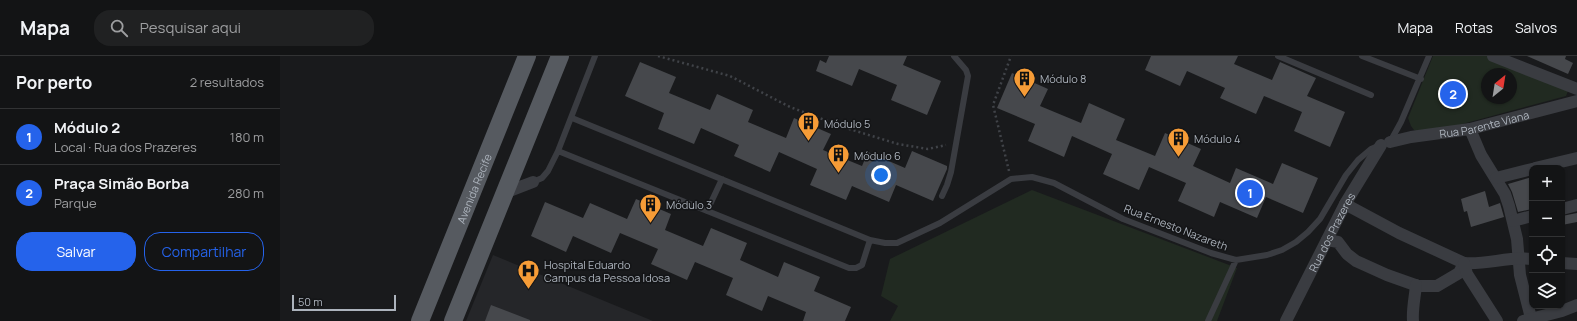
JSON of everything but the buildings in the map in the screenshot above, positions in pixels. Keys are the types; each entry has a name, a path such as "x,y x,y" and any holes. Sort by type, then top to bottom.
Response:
{"main road":[{"name":"Avenida Recife","path":"420,321 527,56"},
{"path":"453,321 560,56"}],"street":[{"path":"1493,56 1577,89"},
{"name":"Rua Parente Viana","path":"1385,144 1411,137 1470,129 1577,101"},
{"path":"1470,129 1481,155 1505,194 1517,239 1520,275 1527,320 1577,305"},
{"name":"Rua dos Prazeres","path":"1286,321 1345,204 1385,144"},
{"path":"1548,165 1577,158"},
{"path":"1496,178 1529,170"},
{"path":"504,193 533,182"},
{"path":"1345,204 1399,233 1464,263 1473,264 1518,257 1529,259"},
{"path":"1565,208 1577,205"},
{"path":"1513,221 1529,217"},
{"path":"1327,240 1338,242 1347,254 1356,261 1387,275 1416,285 1436,286 1459,273 1464,263"},
{"path":"1464,263 1467,274 1497,321"},
{"path":"1565,263 1577,265"},
{"path":"1413,321 1412,312 1415,300 1416,285"}],"lane":[{"path":"533,182 542,178 548,171 558,151 596,56"},
{"path":"942,196 947,185 957,142 968,76 966,70 954,56"},
{"path":"1278,56 1371,95"},
{"path":"1362,56 1420,79"},
{"path":"1385,144 1401,122 1429,56"},
{"path":"572,118 870,240 884,244 897,242 940,223 1011,179"},
{"name":"Rua Ernesto Nazareth","path":"1011,179 1032,177 1054,183 1122,219 1211,253 1236,260 1267,256 1296,242 1320,219 1346,175 1358,160 1371,149 1385,144"},
{"path":"558,151 849,268 856,268 862,264 870,240"},
{"path":"707,211 722,179"},
{"path":"1208,321 1236,260"}],"path":[{"path":"658,56 730,76 790,107 846,128 898,144 928,149 957,142"},
{"path":"1011,56 993,106 1011,179"}],"shaded area":[{"path":"1433,56 1491,56 1568,91 1566,96 1444,129 1419,132 1414,130 1408,118"},
{"path":"1032,190 1237,268 1217,321 890,321 898,306 881,296 890,259"},
{"name":"Hospital Eduardo Campus da Pessoa Idosa","path":"493,255 653,321 466,321"}],"place":[{"name":"Praça Simão Borba","path":"1453,94"},
{"name":"Módulo 8","path":"1025,98"},
{"name":"Módulo 5","path":"809,142"},
{"name":"Módulo 4","path":"1178,158"},
{"name":"Módulo 6","path":"839,174"},
{"name":"Módulo 2","path":"1250,193"},
{"name":"Módulo 3","path":"650,224"},
{"name":"Hospital Eduardo Campus da Pessoa Idosa","path":"528,290"}]}
